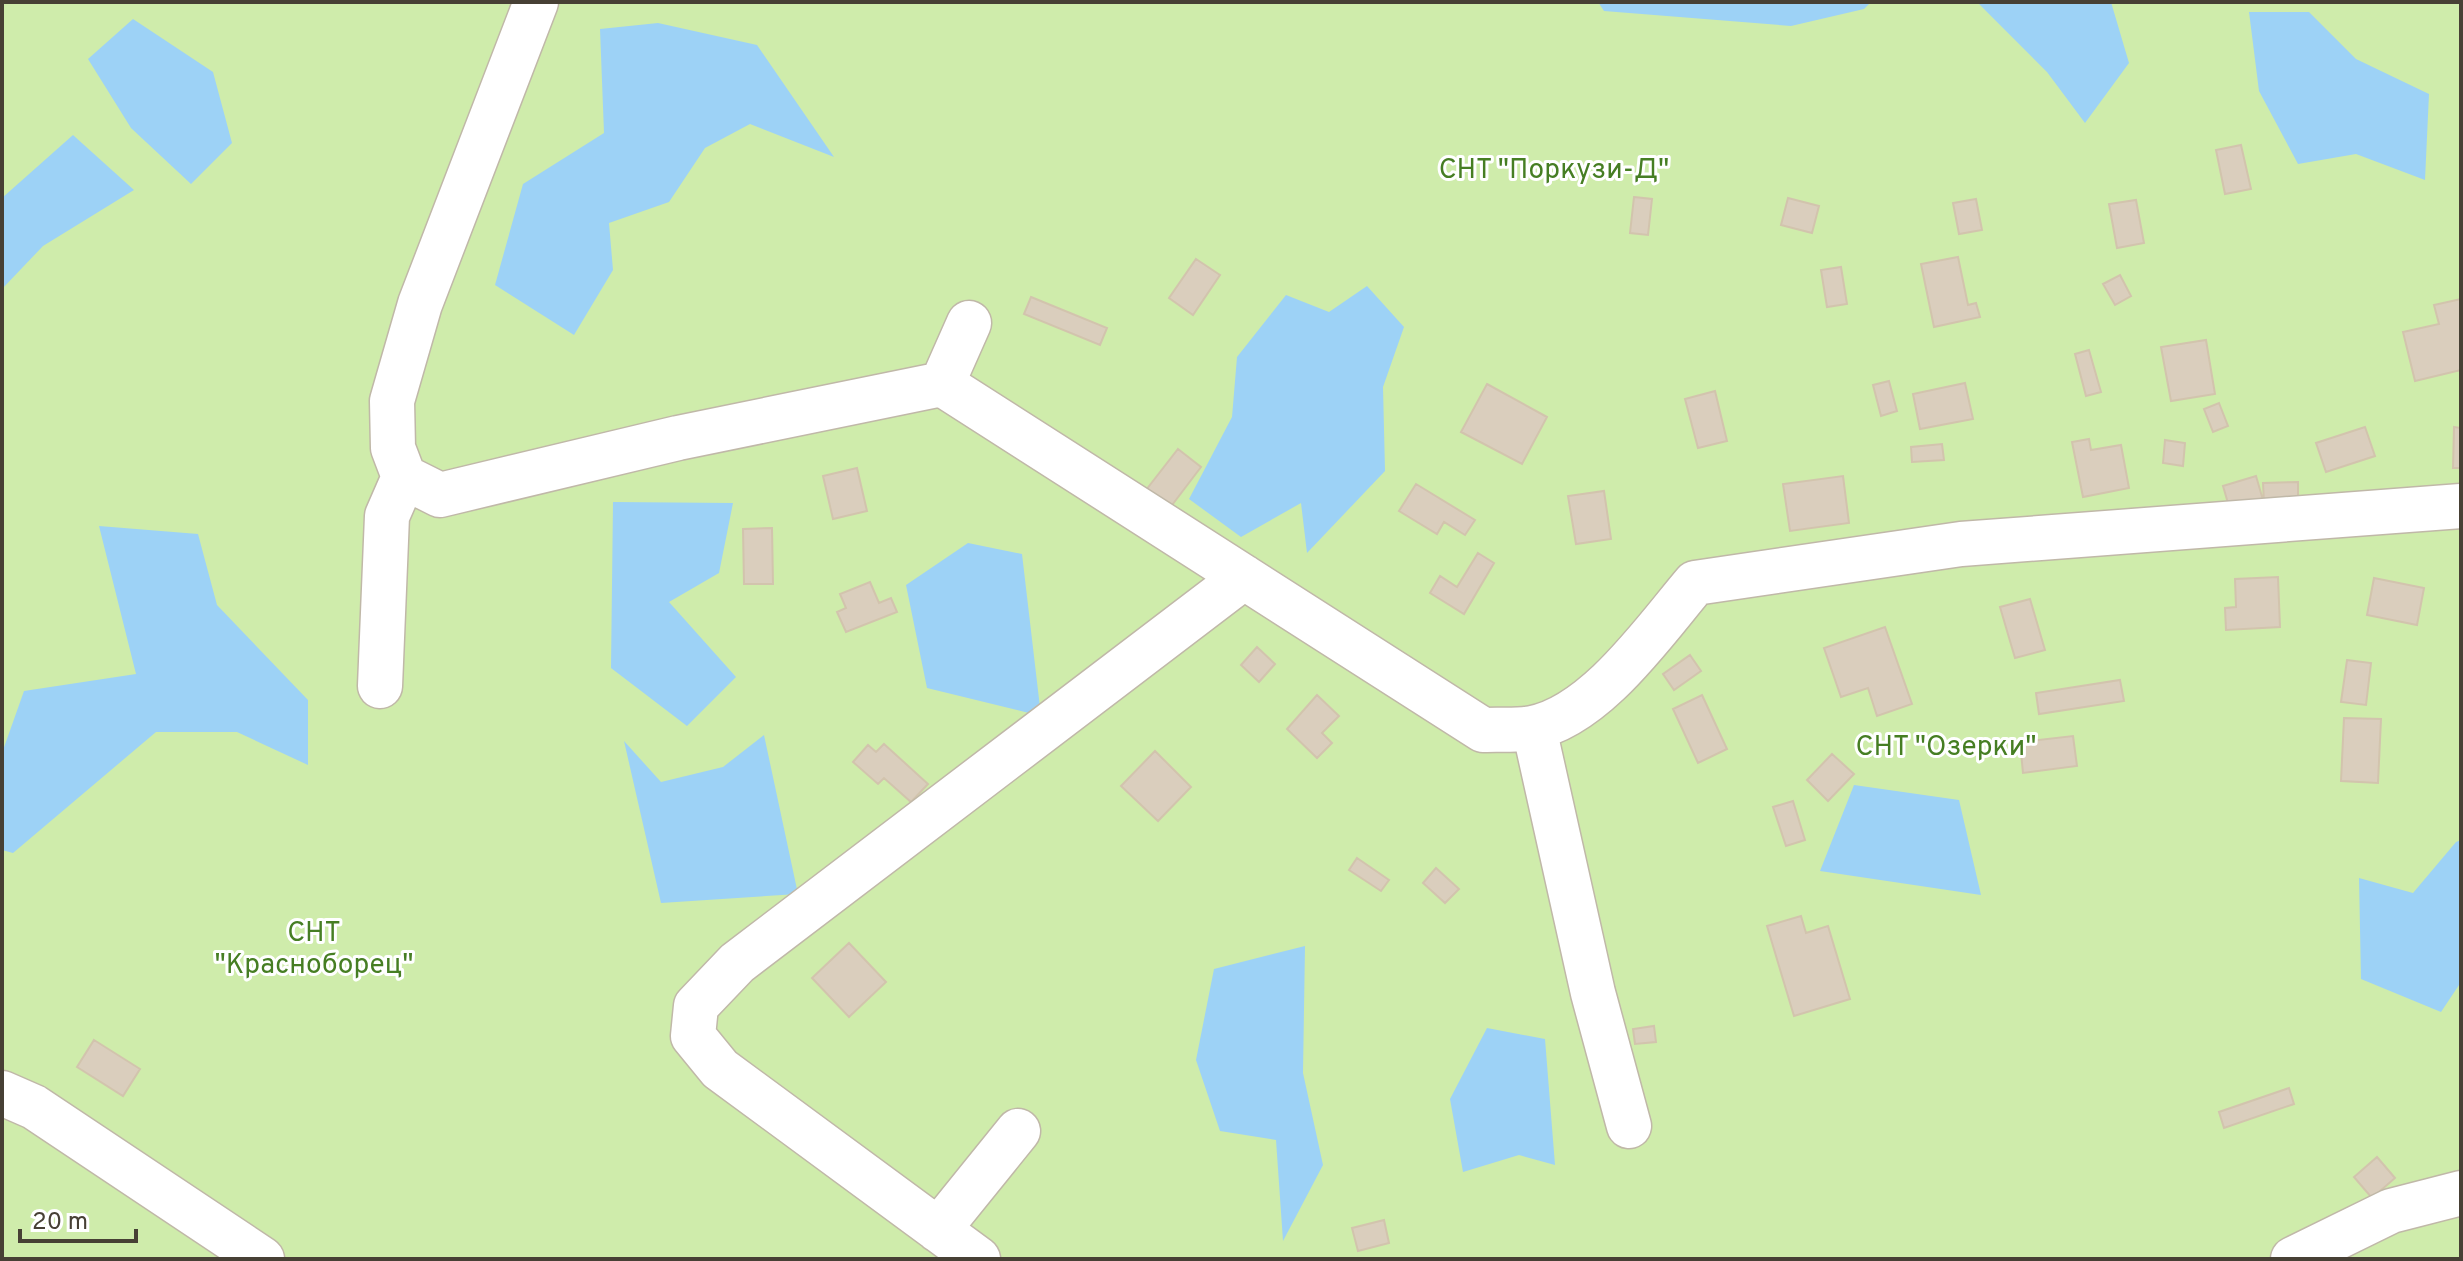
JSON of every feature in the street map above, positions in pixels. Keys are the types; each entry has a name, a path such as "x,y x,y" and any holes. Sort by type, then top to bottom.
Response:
{"street":[{"path":"536,2 420,304 392,401 393,448 404,477 440,495 678,438 942,384 1483,730 1534,728 1577,709 1613,678 1695,583 1961,544 2461,506"},
{"path":"942,384 969,323"},
{"path":"380,686 387,516 404,477"},
{"path":"978,1259 720,1069 693,1036 696,1006 737,963 1244,577"},
{"path":"1534,728 1593,993 1629,1126"},
{"path":"2,1093 34,1107 262,1259"},
{"path":"938,1230 1018,1131"},
{"path":"2293,1259 2391,1211 2461,1193"}],"green space":[{"name":"СНТ \"Озерки\"","path":"2,2 2461,2 2461,1259 2,1259"}],"water":[{"path":"1598,2 1871,2 1864,9 1791,26 1604,11"},
{"path":"1977,2 2111,2 2129,63 2085,123 2047,72"},
{"path":"2249,12 2309,12 2356,59 2429,94 2425,180 2356,154 2298,164 2259,91"},
{"path":"133,19 213,72 232,143 191,184 131,128 88,59"},
{"path":"658,23 757,45 834,157 750,124 705,148 669,202 609,223 613,270 574,335 495,285 523,184 604,133 600,29"},
{"path":"73,135 134,190 43,246 2,289 2,198"},
{"path":"1367,286 1404,327 1383,387 1385,471 1307,553 1301,503 1241,537 1189,499 1232,417 1237,357 1286,295 1329,312"},
{"path":"613,502 733,503 719,573 669,602 736,677 687,726 611,668"},
{"path":"99,526 198,534 217,605 308,700 308,765 237,732 156,732 13,853 2,850 2,753 24,691 136,674"},
{"path":"968,543 1022,554 1041,716 927,688 906,585"},
{"path":"764,735 798,894 661,903 624,741 661,782 723,767"},
{"path":"1854,785 1959,800 1981,895 1820,871"},
{"path":"2461,840 2461,982 2441,1012 2361,979 2359,878 2413,893"},
{"path":"1305,946 1303,1073 1323,1165 1283,1241 1276,1140 1220,1131 1196,1060 1214,969"},
{"path":"1487,1028 1545,1039 1555,1165 1519,1155 1463,1172 1450,1099"}],"building":[{"path":"2241,145 2251,189 2225,194 2216,150"},
{"path":"1634,197 1652,199 1648,235 1630,233"},
{"path":"1788,198 1819,206 1812,233 1781,225"},
{"path":"1976,199 1982,230 1959,234 1953,203"},
{"path":"2136,200 2144,243 2117,248 2109,204"},
{"path":"1958,257 1968,305 1976,303 1980,317 1934,327 1921,264"},
{"path":"1196,259 1220,275 1193,315 1169,298"},
{"path":"1841,267 1847,304 1827,307 1821,270"},
{"path":"2120,275 2131,296 2115,305 2103,284"},
{"path":"1031,297 1107,328 1100,345 1024,314"},
{"path":"2461,299 2461,370 2415,381 2403,332 2439,324 2434,305"},
{"path":"2206,340 2215,394 2171,401 2161,347"},
{"path":"2089,350 2101,392 2086,396 2075,354"},
{"path":"1889,381 1897,411 1881,416 1873,385"},
{"path":"1965,383 1973,419 1920,429 1913,394"},
{"path":"1487,384 1547,417 1522,464 1461,432"},
{"path":"1715,391 1727,441 1698,448 1685,399"},
{"path":"2219,403 2228,426 2213,432 2204,409"},
{"path":"2365,427 2375,456 2326,472 2316,443"},
{"path":"2454,427 2461,428 2461,468 2453,468"},
{"path":"2089,439 2091,450 2121,445 2129,488 2083,497 2072,442"},
{"path":"2165,440 2185,443 2183,466 2163,463"},
{"path":"1942,444 1944,460 1912,462 1911,447"},
{"path":"1178,449 1201,467 1169,509 1146,490"},
{"path":"857,468 867,511 833,519 823,476"},
{"path":"1843,476 1849,523 1790,531 1783,484"},
{"path":"2256,476 2263,500 2230,510 2223,486"},
{"path":"2298,482 2298,501 2264,503 2263,483"},
{"path":"1416,484 1475,520 1465,535 1444,522 1437,534 1399,511"},
{"path":"1604,491 1611,539 1576,544 1568,496"},
{"path":"772,528 773,584 744,584 743,529"},
{"path":"1478,553 1494,563 1464,614 1430,593 1440,576 1457,587"},
{"path":"2278,577 2280,627 2226,630 2225,608 2236,607 2235,579"},
{"path":"2374,578 2424,588 2417,625 2367,615"},
{"path":"870,582 879,603 891,598 897,612 846,632 837,612 846,608 840,594"},
{"path":"2030,599 2045,650 2015,658 2000,607"},
{"path":"1885,627 1912,704 1877,716 1868,688 1841,697 1824,648"},
{"path":"1257,647 1275,664 1259,682 1241,665"},
{"path":"1690,655 1701,671 1674,690 1663,674"},
{"path":"2347,660 2371,663 2366,705 2341,702"},
{"path":"2120,680 2124,701 2039,714 2036,693"},
{"path":"1317,695 1339,716 1322,733 1332,743 1317,758 1287,729"},
{"path":"1702,695 1727,749 1698,763 1673,709"},
{"path":"2344,718 2381,719 2378,783 2341,781"},
{"path":"2073,736 2077,766 2023,773 2020,742"},
{"path":"884,744 928,784 911,802 884,778 878,784 853,762 868,745 876,752"},
{"path":"1155,751 1191,787 1158,821 1121,786"},
{"path":"1832,754 1854,774 1828,801 1807,780"},
{"path":"1793,801 1805,840 1786,846 1773,807"},
{"path":"1357,858 1389,880 1381,891 1349,870"},
{"path":"1436,868 1459,889 1445,903 1423,883"},
{"path":"1801,916 1806,933 1828,926 1850,999 1794,1016 1767,926"},
{"path":"849,943 886,982 849,1017 812,978"},
{"path":"1654,1026 1656,1042 1635,1044 1633,1029"},
{"path":"94,1040 140,1069 123,1096 77,1067"},
{"path":"2289,1088 2294,1104 2224,1128 2219,1112"},
{"path":"2377,1157 2395,1178 2372,1198 2354,1177"},
{"path":"1384,1220 1389,1243 1358,1251 1352,1228"}],"park label":[{"name":"СНТ \"Поркузи-Д\"","path":"1554,168"},
{"name":"СНТ \"Красноборец\"","path":"314,947"}]}
